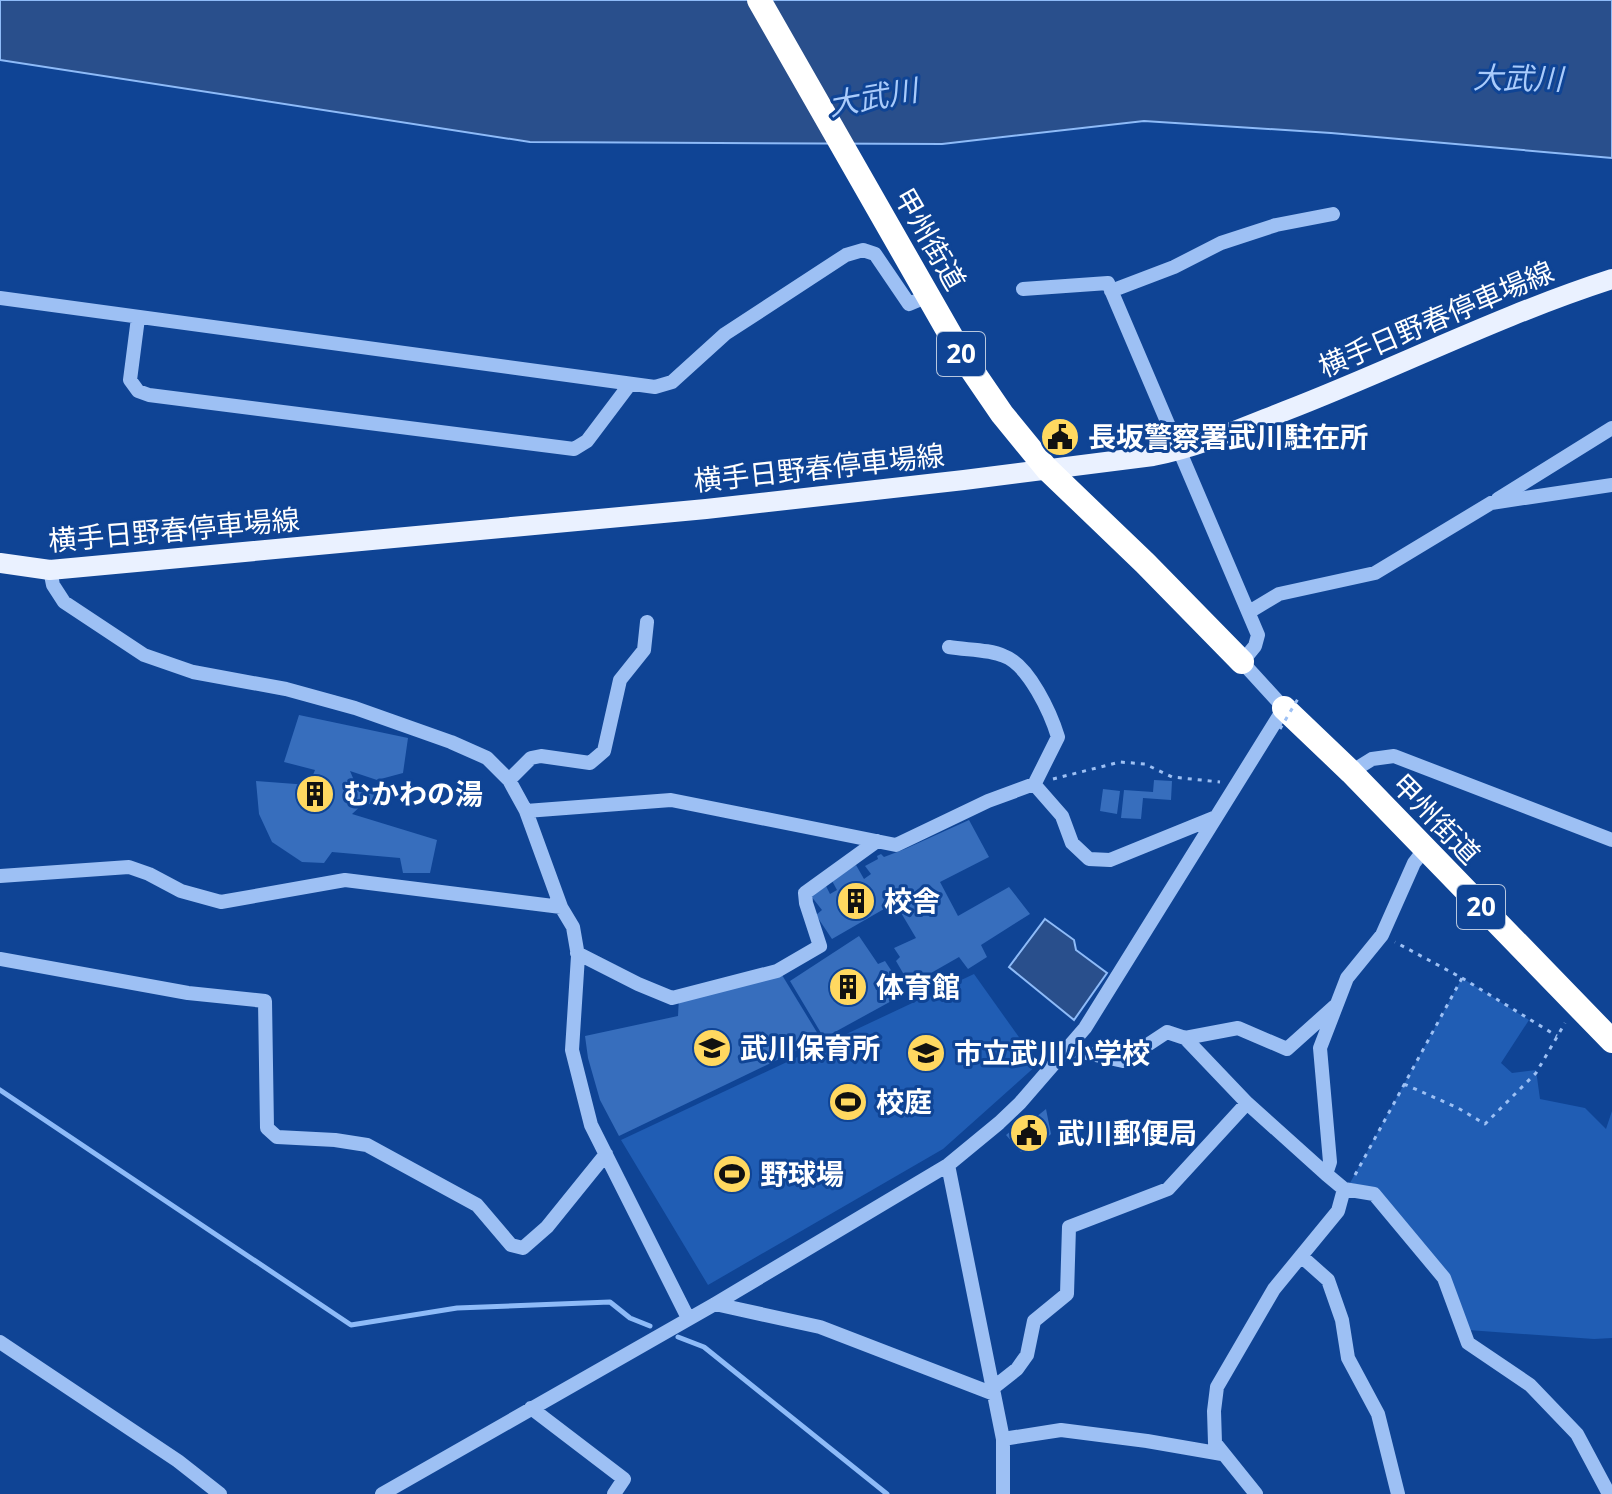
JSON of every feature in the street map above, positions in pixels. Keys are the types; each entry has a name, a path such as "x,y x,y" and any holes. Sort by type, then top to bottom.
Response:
{"highway":[{"name":"甲州街道","path":"759,0 963,357 1002,414 1047,469 1242,662"},
{"name":"甲州街道","path":"1288,711 1612,1041"}],"main road":[{"name":"横手日野春停車場線","path":"0,563 50,570 706,509 1180,451 1612,279"}],"street":[{"path":"1111,291 1174,267 1221,243 1276,225 1333,214"},
{"path":"0,298 655,387 672,382 725,334 846,255 863,250 875,254 909,304 928,296"},
{"path":"382,1494 715,1304 948,1165 999,1123 1085,1028 1235,785 1288,711 1242,662 1255,646 1258,635 1108,283 1023,289"},
{"path":"138,318 130,380 138,391 223,405 574,449 587,441 630,384"},
{"path":"1249,612 1279,594 1375,573 1612,428"},
{"path":"1491,503 1612,485"},
{"path":"50,570 53,585 64,602 144,655 193,672 286,689 355,708 487,758 509,780 526,811 561,907 573,927 577,953 572,1050 591,1125 688,1318"},
{"path":"509,780 531,758 541,756 590,763 604,751 620,680 644,650 647,622"},
{"path":"949,647 1004,655 1020,666 1051,714 1058,737 1035,783"},
{"path":"1351,772 1372,759 1394,756 1610,836"},
{"path":"526,811 671,800 896,845 988,801 1034,784 1062,816 1072,843 1089,859 1110,860 1217,817"},
{"path":"577,953 672,998 777,971 820,946 805,893 877,841"},
{"path":"1326,1174 1330,1162 1320,1048 1347,978 1382,935 1414,863 1424,850"},
{"path":"0,876 129,867 181,891 221,902 345,880 561,907"},
{"path":"0,959 188,993 265,1001 267,1128 277,1137 367,1145 477,1205 511,1245 523,1248 547,1227 606,1154"},
{"path":"1185,1038 1238,1028 1287,1049 1336,1005"},
{"path":"1068,1049 1123,1061 1167,1032 1185,1038 1247,1103 1344,1189 1374,1194 1444,1278 1468,1343 1530,1385 1577,1434 1609,1494"},
{"path":"994,1391 1027,1355 1034,1321 1067,1294 1069,1227 1168,1189 1247,1103"},
{"path":"948,1165 1003,1439 1003,1494"},
{"path":"1256,1494 1215,1443 1217,1387 1274,1289 1338,1211 1344,1189"},
{"path":"1301,1256 1328,1280 1342,1320 1348,1358 1378,1414 1398,1494"},
{"path":"715,1304 820,1327 994,1391"},
{"path":"0,1342 178,1461 220,1494"},
{"path":"531,1408 624,1479 614,1494"},
{"path":"1003,1439 1061,1430 1222,1454"}],"path":[{"path":"1035,783 1120,762 1145,764 1172,777 1235,785"},
{"path":"1382,935 1462,978 1557,1036"},
{"path":"1344,1189 1462,978"},
{"path":"1404,1084 1485,1124 1536,1073 1575,1003"}],"shaded area":[{"name":"校庭","path":"974,974 1038,1064 943,1149 708,1285 621,1140"},
{"path":"1462,978 1529,1020 1501,1063 1512,1073 1536,1070 1540,1099 1585,1108 1606,1129 1612,1111 1612,1338 1468,1330 1450,1277 1376,1189 1350,1183"}],"water":[{"name":"大武川","path":"0,0 1612,0 1612,158 1331,133 1144,121 942,144 530,142 0,60"},
{"path":"1045,919 1074,940 1076,950 1107,973 1074,1020 1009,967"}],"building":[{"name":"むかわの湯","path":"299,715 408,738 403,773 377,780 350,771 359,792 387,796 386,804 363,804 352,814 437,840 430,873 403,873 400,858 332,852 324,863 302,862 272,842 259,814 256,781 309,785 315,770 284,762"},
{"path":"1154,780 1172,781 1171,800 1143,798 1141,819 1121,818 1124,790 1153,792"},
{"path":"1103,789 1120,791 1117,814 1100,811"},
{"name":"校舎","path":"969,820 989,857 940,882 958,916 1009,887 1030,914 981,945 987,957 968,969 959,957 910,985 896,961 900,957 894,948 916,938 900,911 909,905 903,898 832,939 816,915 822,910 811,896 826,886 830,894 837,890 831,879 856,865 864,879 871,874 865,866 878,859 877,856 881,854 884,857 905,849"},
{"name":"体育館","path":"859,936 878,964 885,961 906,993 824,1038 790,981"},
{"name":"武川保育所","path":"782,975 821,1039 619,1136 600,1100 585,1036 678,1016 679,997"},
{"path":"1046,1109 1051,1134 1036,1148 1032,1145 1021,1152 1006,1135 1027,1118 1030,1122"}],"waterway":[{"path":"0,1090 351,1325 457,1308 610,1302 630,1318 650,1326"},
{"path":"678,1337 704,1347 887,1494"}],"place":[{"name":"長坂警察署武川駐在所","path":"1060,437"},
{"name":"むかわの湯","path":"315,794"},
{"name":"校舎","path":"856,901"},
{"name":"体育館","path":"848,987"},
{"name":"武川保育所","path":"712,1048"},
{"name":"市立武川小学校","path":"926,1053"},
{"name":"校庭","path":"848,1102"},
{"name":"武川郵便局","path":"1029,1133"},
{"name":"野球場","path":"732,1174"}]}
